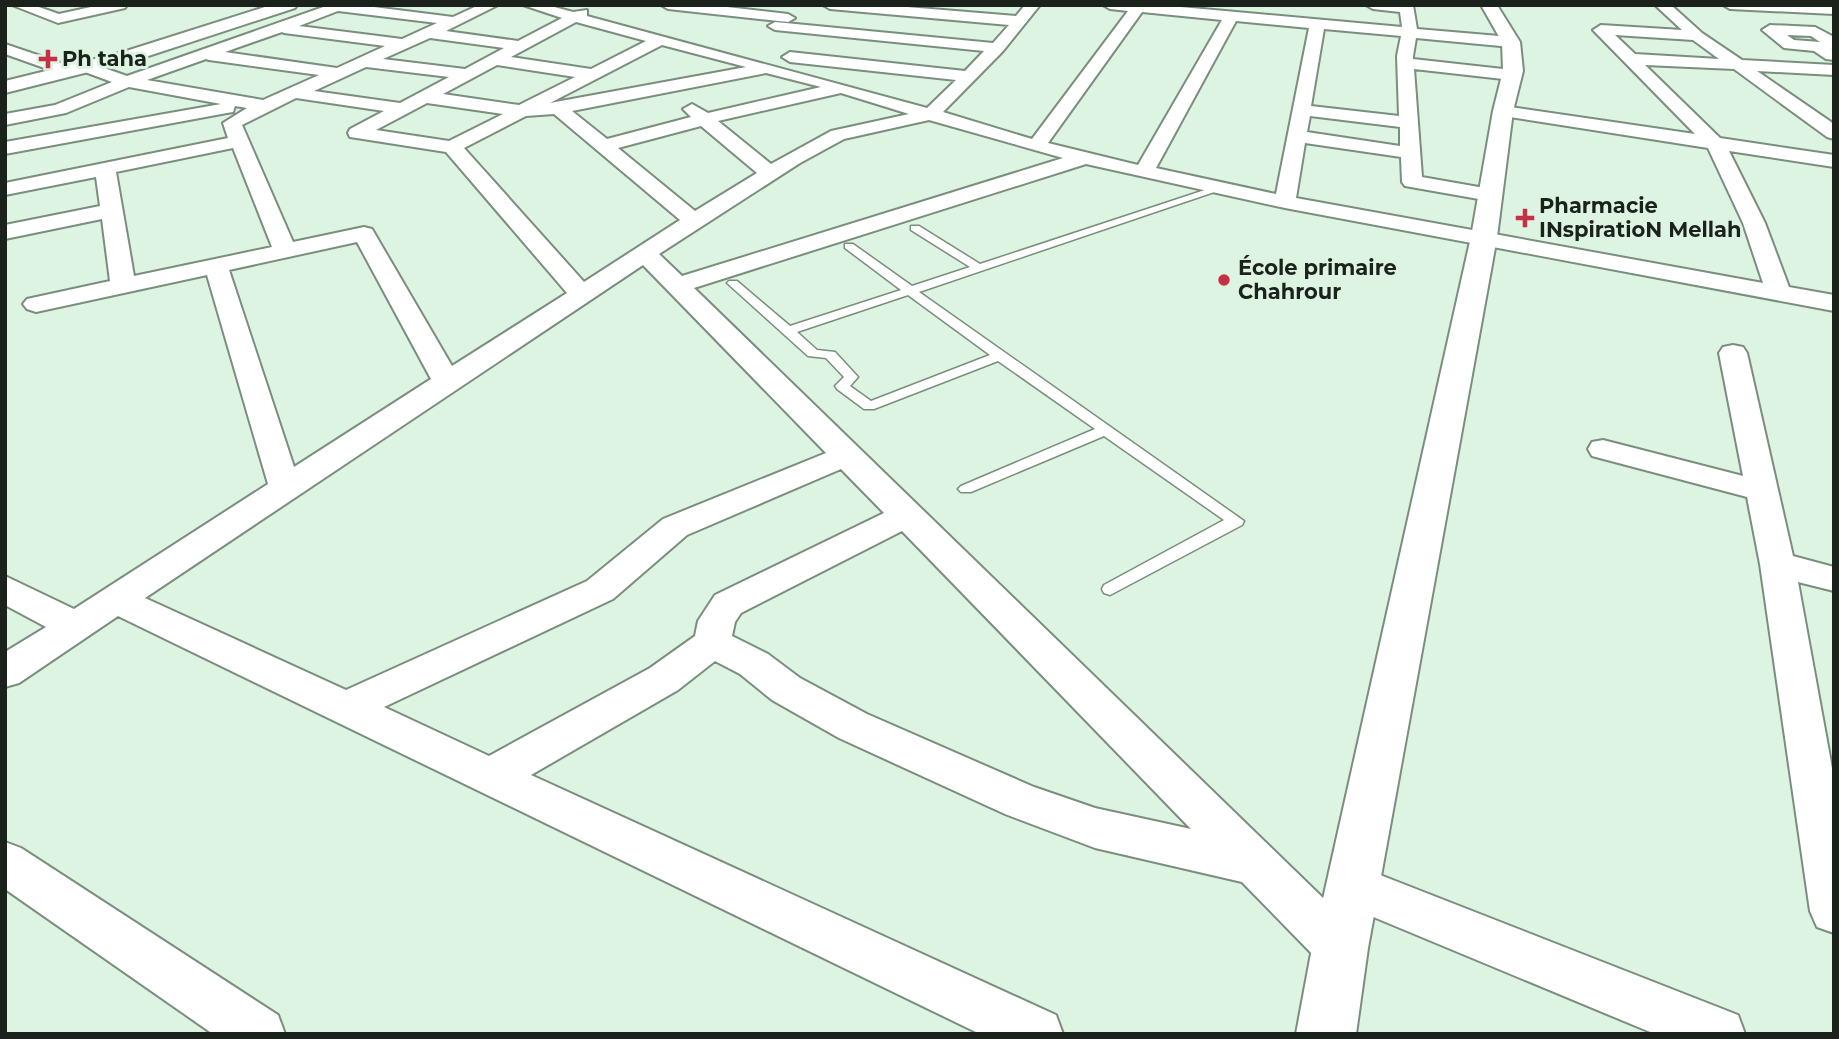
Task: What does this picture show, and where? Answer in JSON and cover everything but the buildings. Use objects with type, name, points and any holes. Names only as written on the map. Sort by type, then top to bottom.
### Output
[{"type":"street","points":[[5,9],[20,6],[79,14],[120,5]]},
{"type":"street","points":[[5,88],[266,5]]},
{"type":"street","points":[[5,80],[87,67],[289,5]]},
{"type":"street","points":[[5,148],[256,105],[295,93],[491,5]]},
{"type":"street","points":[[530,5],[572,18],[733,50],[968,76]]},
{"type":"street","points":[[598,5],[357,133],[452,147],[592,74],[696,7]]},
{"type":"street","points":[[668,5],[886,36],[997,48]]},
{"type":"street","points":[[830,5],[919,9],[1017,21]]},
{"type":"street","points":[[5,672],[694,221],[771,174],[838,135],[931,114],[997,48],[1017,21],[1034,5]]},
{"type":"street","points":[[1110,5],[1410,32],[1511,58]]},
{"type":"street","points":[[1373,5],[1406,7],[1410,32],[1406,63],[1412,182],[1490,195]]},
{"type":"street","points":[[1326,1034],[1352,886],[1484,237],[1511,58],[1489,5]]},
{"type":"street","points":[[1661,5],[1697,36],[1834,133]]},
{"type":"street","points":[[1730,5],[1834,10]]},
{"type":"street","points":[[5,120],[60,109],[127,82],[340,6],[454,21]]},
{"type":"street","points":[[1036,146],[1138,8]]},
{"type":"street","points":[[855,64],[919,9]]},
{"type":"street","points":[[1144,172],[1231,16]]},
{"type":"street","points":[[1285,202],[1317,24]]},
{"type":"street","points":[[279,27],[404,44]]},
{"type":"street","points":[[1697,36],[1601,30],[1716,145],[1754,223],[1779,293]]},
{"type":"street","points":[[1834,44],[1815,32],[1770,30],[1790,45],[1818,46],[1834,57]]},
{"type":"street","points":[[429,33],[522,46]]},
{"type":"street","points":[[5,49],[57,72]]},
{"type":"street","points":[[733,50],[768,68],[1036,146],[1144,172],[1285,202],[1834,303]]},
{"type":"street","points":[[204,55],[338,73]]},
{"type":"street","points":[[1406,63],[1511,58]]},
{"type":"street","points":[[495,60],[592,74]]},
{"type":"street","points":[[1630,60],[1834,70]]},
{"type":"street","points":[[364,62],[467,74]]},
{"type":"street","points":[[87,67],[127,82],[256,105]]},
{"type":"street","points":[[425,97],[522,111],[558,108],[768,68]]},
{"type":"street","points":[[662,88],[705,118],[771,174]]},
{"type":"street","points":[[604,146],[705,118],[843,88]]},
{"type":"street","points":[[295,93],[403,109]]},
{"type":"street","points":[[256,105],[232,123],[285,251]]},
{"type":"street","points":[[558,108],[694,221]]},
{"type":"street","points":[[60,109],[69,177]]},
{"type":"street","points":[[1302,110],[1409,123]]},
{"type":"street","points":[[1503,111],[1834,161]]},
{"type":"street","points":[[1295,136],[1410,153]]},
{"type":"street","points":[[5,189],[240,141]]},
{"type":"street","points":[[452,147],[582,295]]},
{"type":"street","points":[[677,285],[1087,157]]},
{"type":"street","points":[[105,169],[123,285]]},
{"type":"street","points":[[5,232],[111,210]]},
{"type":"street","points":[[36,303],[364,234],[448,384]]},
{"type":"street","points":[[645,253],[1340,948]]},
{"type":"street","points":[[216,265],[285,488]]},
{"type":"street","points":[[1733,353],[1777,564],[1834,911]]},
{"type":"street","points":[[1603,449],[1761,491]]},
{"type":"street","points":[[345,708],[600,590],[676,527],[847,455]]},
{"type":"street","points":[[491,776],[664,679],[712,643],[717,621],[728,604],[907,515]]},
{"type":"street","points":[[1777,564],[1834,579]]},
{"type":"street","points":[[5,589],[76,626]]},
{"type":"street","points":[[117,600],[1037,1034]]},
{"type":"street","points":[[712,643],[754,664],[786,689],[853,726],[1020,801],[1095,828],[1255,864]]},
{"type":"street","points":[[5,863],[259,1034]]},
{"type":"street","points":[[1352,886],[1719,1034]]},
{"type":"lane","points":[[788,331],[1221,188]]},
{"type":"lane","points":[[915,228],[980,269]]},
{"type":"lane","points":[[849,246],[999,356],[1236,521],[1110,589]]},
{"type":"lane","points":[[733,283],[813,353],[830,355],[851,377],[842,386],[869,406],[999,356]]},
{"type":"lane","points":[[967,489],[1106,430]]},
{"type":"place","name":"Ph taha","points":[[48,59]]},
{"type":"place","name":"Pharmacie INspiratioN Mellah","points":[[1525,218]]},
{"type":"place","name":"École primaire Chahrour","points":[[1224,280]]}]
